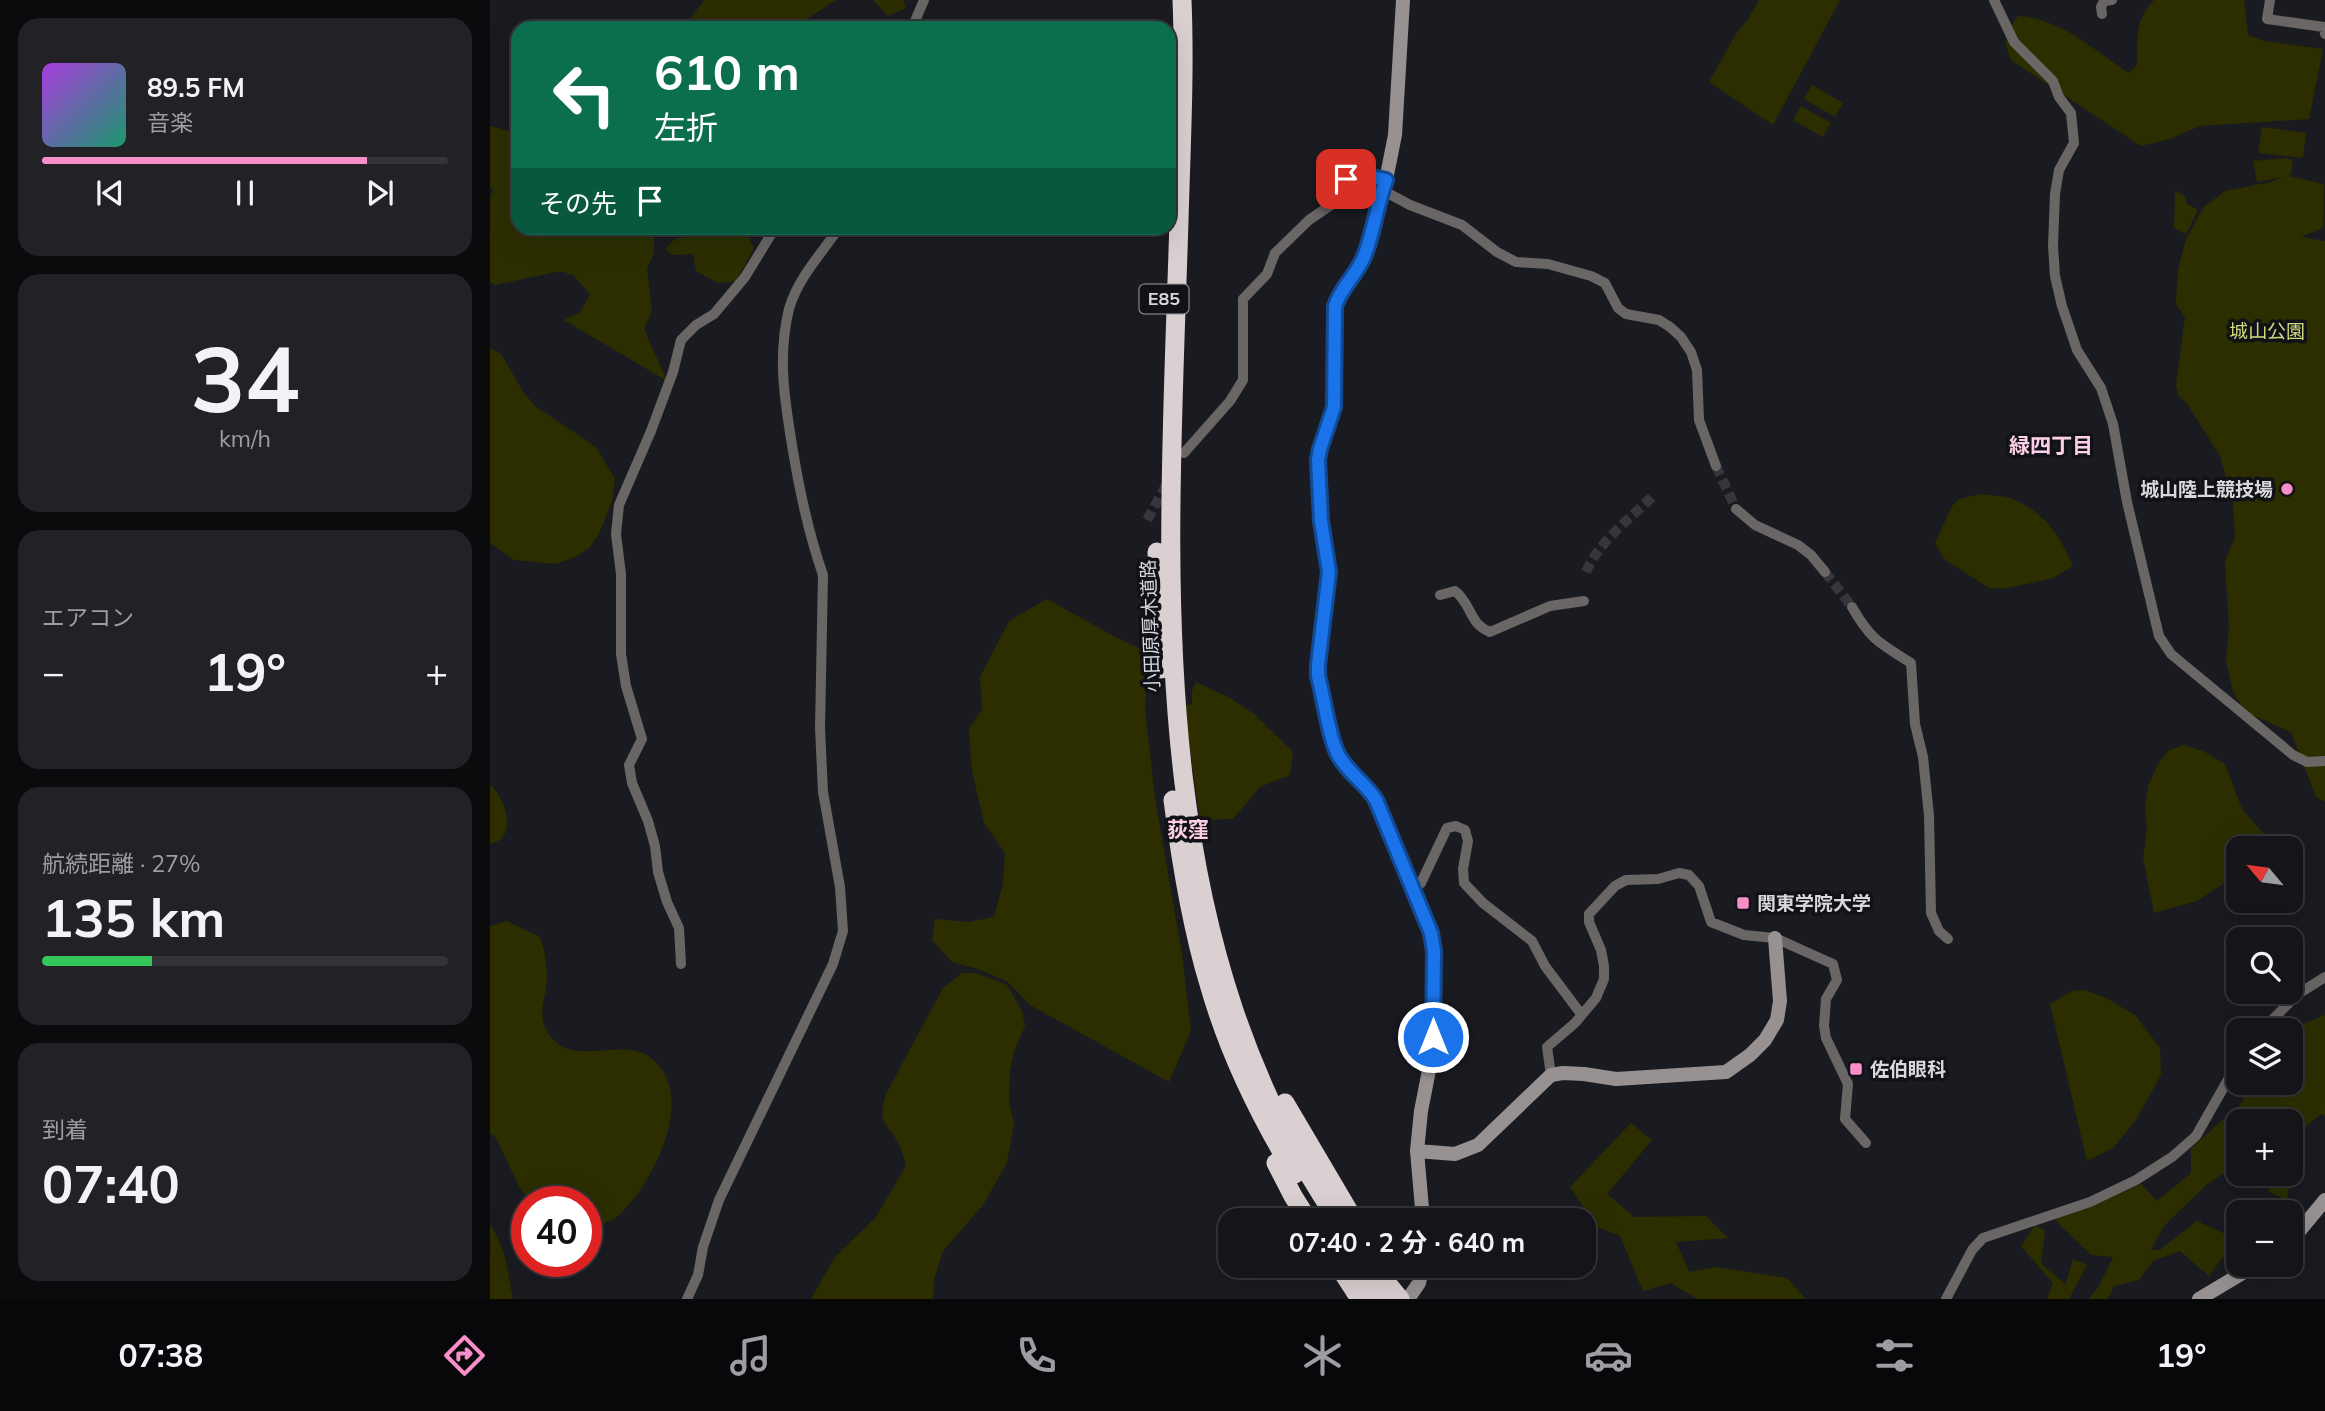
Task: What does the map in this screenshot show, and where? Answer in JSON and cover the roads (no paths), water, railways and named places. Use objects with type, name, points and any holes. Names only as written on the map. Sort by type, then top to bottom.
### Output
[{"type":"highway","name":"小田原厚木道路","points":[[1169,0],[1171,21]]},
{"type":"highway","name":"小田原厚木道路","points":[[1176,127],[1182,0]]},
{"type":"highway","name":"小田原厚木道路","points":[[1166,235],[1176,710],[1183,784],[1206,915],[1241,1032],[1263,1087],[1288,1136],[1316,1208]]},
{"type":"highway","name":"小田原厚木道路","points":[[1172,235],[1158,634],[1166,742],[1180,846],[1208,984],[1229,1044],[1277,1145],[1315,1208]]},
{"type":"highway","points":[[1206,915],[1277,1089],[1347,1208]]},
{"type":"highway","points":[[1346,1278],[1360,1299]]},
{"type":"highway","points":[[1364,1278],[1380,1299]]},
{"type":"highway","points":[[1388,1278],[1411,1297]]},
{"type":"highway","points":[[1397,1278],[1411,1297]]},
{"type":"street","points":[[915,21],[924,0]]},
{"type":"street","points":[[1403,0],[1395,135],[1384,185],[1376,207],[1372,235],[1362,262],[1338,296],[1335,306],[1334,407],[1318,460],[1321,521],[1329,572],[1318,676],[1336,752],[1376,800],[1431,933],[1434,951],[1432,1055],[1421,1111],[1417,1151],[1422,1208]]},
{"type":"street","points":[[1994,0],[2014,42],[2053,81],[2059,97],[2071,113],[2074,143],[2059,170],[2055,194],[2055,276],[2077,350],[2102,388],[2113,424],[2130,515],[2159,636],[2171,654],[2293,755],[2307,762],[2325,761]]},
{"type":"street","points":[[2102,14],[2104,1],[2122,0]]},
{"type":"street","points":[[2270,0],[2267,19],[2324,27],[2325,34]]},
{"type":"street","points":[[1184,453],[1230,401],[1243,380],[1243,299],[1267,274],[1275,253],[1309,220],[1337,201],[1346,179],[1354,173],[1384,185],[1410,205],[1462,225],[1497,252],[1516,262],[1568,268],[1591,276],[1605,283],[1618,308],[1626,314],[1660,320],[1670,327],[1686,345],[1697,370],[1699,420],[1716,466]]},
{"type":"street","points":[[681,964],[679,928],[658,872],[648,821],[632,783],[629,765],[642,739],[626,686],[621,654],[621,574],[616,534],[619,505],[651,431],[673,372],[681,340],[696,325],[714,314],[745,277],[771,235]]},
{"type":"street","points":[[687,1299],[698,1275],[703,1247],[719,1200],[833,964],[843,931],[840,887],[823,792],[820,728],[823,575],[799,486],[783,391],[782,352],[789,308],[806,271],[834,235]]},
{"type":"street","points":[[1736,509],[1755,525],[1798,545],[1811,555],[1825,572]]},
{"type":"street","points":[[1440,595],[1455,591],[1464,597],[1476,624],[1490,632],[1550,606],[1584,601]]},
{"type":"street","points":[[1852,607],[1876,641],[1911,663],[1915,724],[1923,757],[1929,816],[1931,913],[1939,931],[1948,939]]},
{"type":"street","points":[[1413,890],[1421,883],[1447,828],[1456,826],[1465,831],[1468,841],[1463,869],[1464,883],[1483,903],[1532,941],[1545,966],[1581,1014]]},
{"type":"street","points":[[1551,1076],[1547,1047],[1574,1023],[1596,998],[1604,979],[1601,950],[1589,922],[1589,914],[1602,898],[1626,880],[1658,879],[1679,873],[1689,875],[1699,886],[1711,922],[1744,935],[1774,938],[1833,964],[1836,980],[1826,999],[1826,1038],[1848,1084],[1845,1119],[1866,1143]]},
{"type":"street","points":[[1417,1151],[1455,1154],[1478,1145],[1551,1076],[1563,1073],[1616,1079],[1726,1072],[1765,1040],[1777,1020],[1780,1001],[1774,938]]},
{"type":"street","points":[[2274,1018],[2298,994],[2325,976]]},
{"type":"street","points":[[1945,1299],[1972,1250],[1983,1238],[2090,1202],[2136,1180],[2172,1157],[2196,1136],[2226,1083]]},
{"type":"street","points":[[2303,1227],[2325,1200]]},
{"type":"street","points":[[2199,1299],[2236,1277]]},
{"type":"street","points":[[1411,1297],[1420,1278]]},
{"type":"tunnel","points":[[1716,466],[1736,509]]},
{"type":"tunnel","points":[[1147,520],[1168,482]]},
{"type":"tunnel","points":[[1586,572],[1607,540],[1653,496]]},
{"type":"tunnel","points":[[1825,572],[1852,607]]},
{"type":"place","name":"城山陸上競技場","points":[[2287,489]]},
{"type":"place","name":"関東学院大学","points":[[1743,903]]},
{"type":"place","name":"佐伯眼科","points":[[1856,1069]]},
{"type":"district","name":"緑四丁目","points":[[2051,446]]},
{"type":"district","name":"荻窪","points":[[1188,830]]},
{"type":"park label","name":"城山公園","points":[[2267,331]]}]
